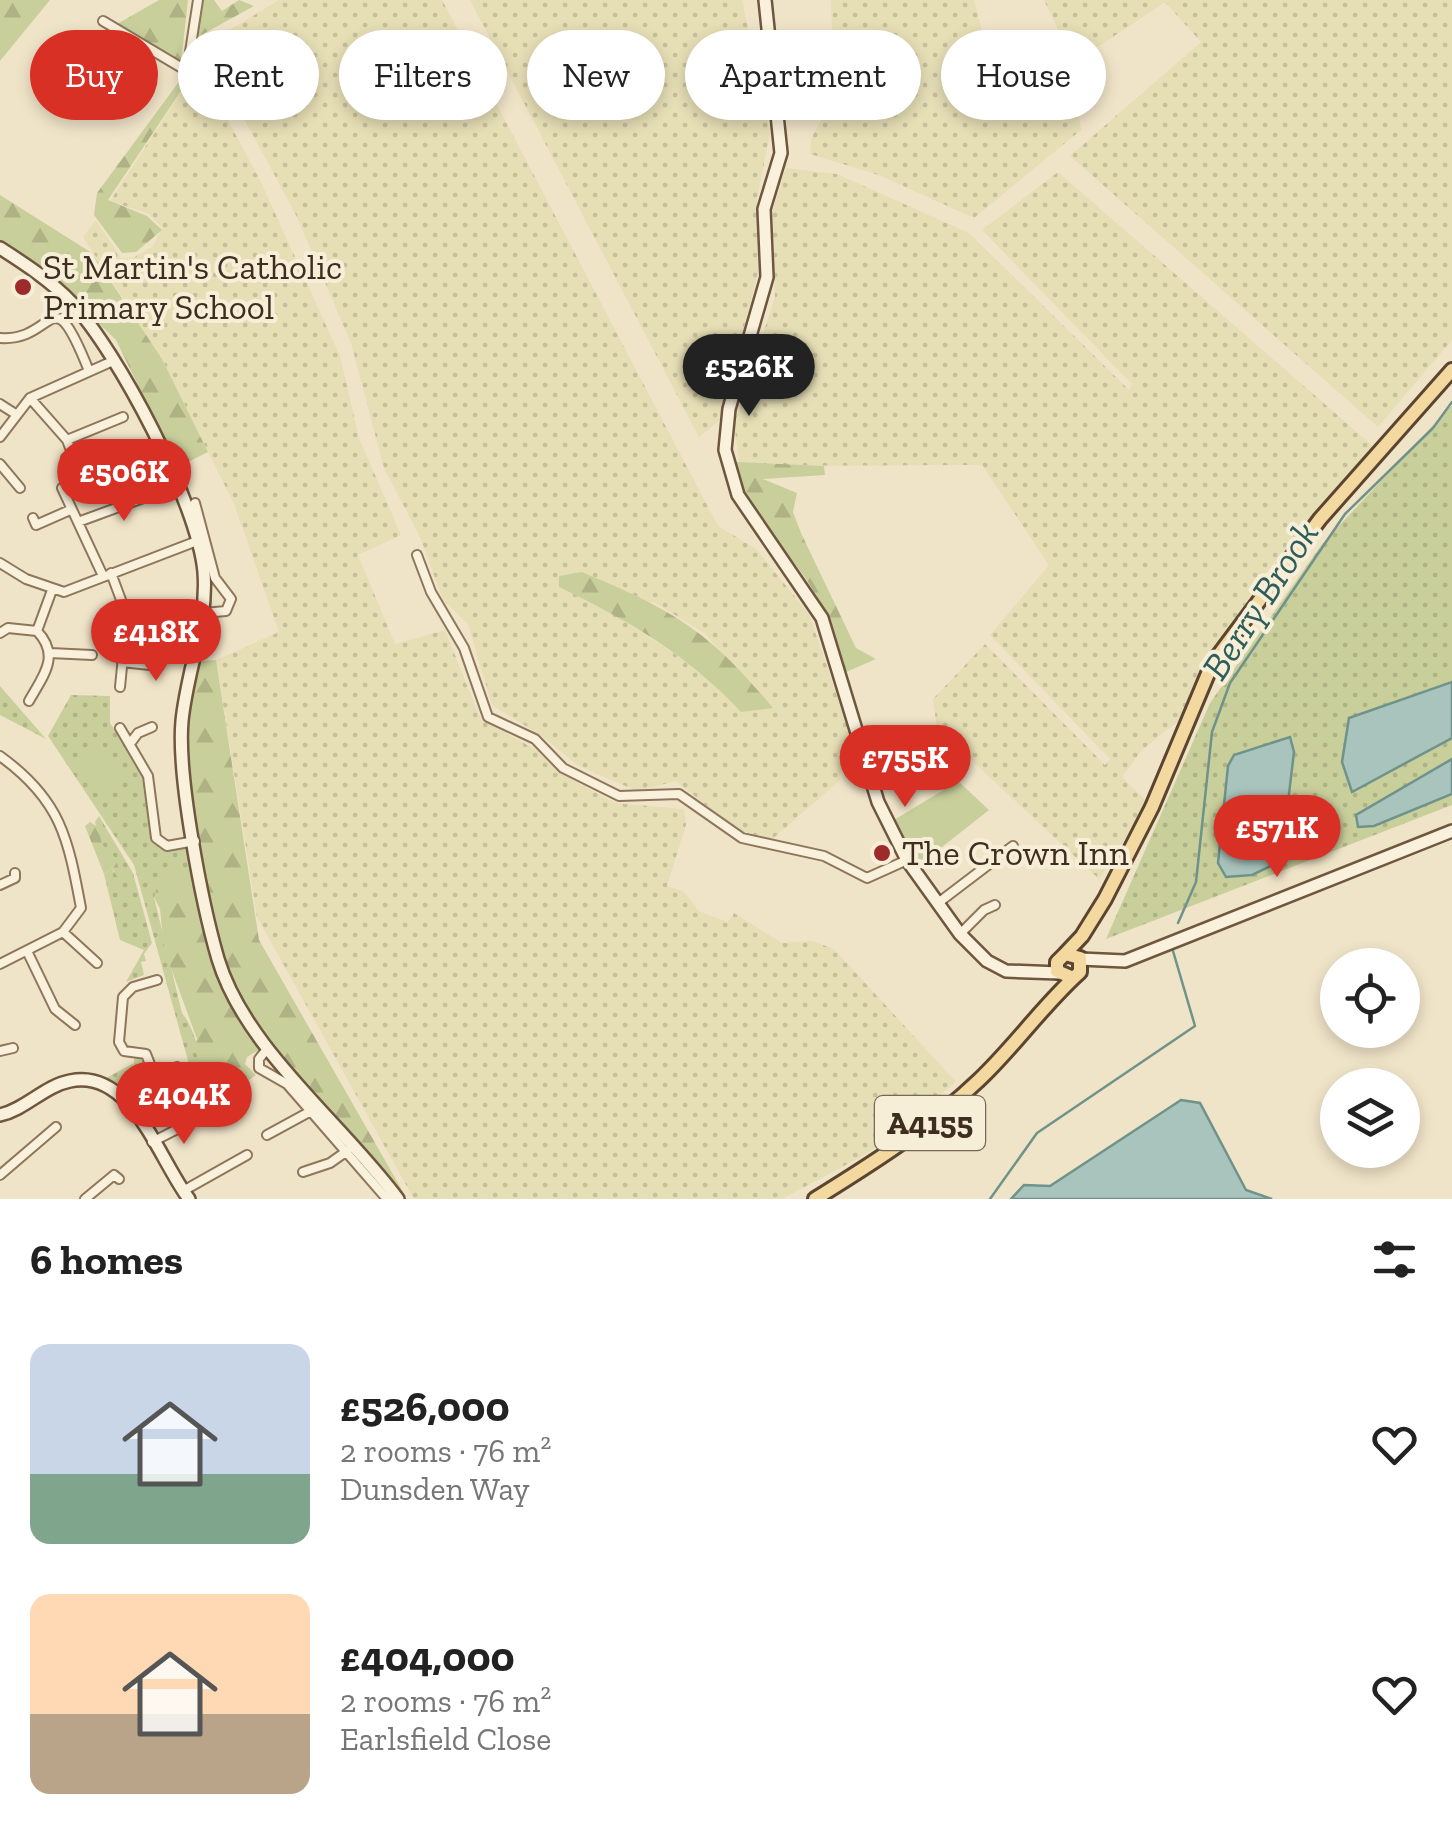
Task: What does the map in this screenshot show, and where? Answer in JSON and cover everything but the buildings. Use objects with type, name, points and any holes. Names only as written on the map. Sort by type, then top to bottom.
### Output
[{"type":"main road","name":"A4155","points":[[815,1199],[944,1112],[983,1076],[1054,993],[1152,808],[1212,664],[1320,519],[1452,370]]},
{"type":"street","points":[[103,21],[187,71],[198,0]]},
{"type":"street","points":[[766,0],[768,66],[781,153],[764,209],[767,277],[730,409],[725,450],[738,495],[822,618],[878,802],[907,860],[960,934],[995,966],[1012,972],[1138,956],[1452,831]]},
{"type":"street","points":[[0,248],[69,300],[115,360],[190,515],[198,541],[204,569],[204,613],[182,722],[195,841],[219,962],[240,1009],[267,1049],[351,1140],[398,1199]]},
{"type":"street","points":[[0,338],[62,318],[72,328],[88,371]]},
{"type":"street","points":[[0,437],[14,413],[30,398],[115,360]]},
{"type":"street","points":[[30,398],[67,440],[71,458]]},
{"type":"street","points":[[0,404],[14,413]]},
{"type":"street","points":[[67,440],[122,417]]},
{"type":"street","points":[[114,460],[127,504]]},
{"type":"street","points":[[0,464],[17,485]]},
{"type":"street","points":[[62,488],[128,616],[120,687]]},
{"type":"street","points":[[78,522],[156,493]]},
{"type":"street","points":[[198,506],[215,578],[232,599],[226,611],[204,613]]},
{"type":"street","points":[[34,523],[70,510]]},
{"type":"street","points":[[0,564],[64,592],[198,541]]},
{"type":"street","points":[[417,555],[431,592],[464,648],[488,717],[535,739],[563,768],[619,796],[679,794],[742,838],[824,856],[867,878],[907,860]]},
{"type":"street","points":[[37,631],[52,590]]},
{"type":"street","points":[[128,616],[181,608]]},
{"type":"street","points":[[0,633],[8,628],[37,631]]},
{"type":"street","points":[[32,698],[50,664],[50,653],[37,631]]},
{"type":"street","points":[[50,653],[86,657]]},
{"type":"street","points":[[122,662],[159,665]]},
{"type":"street","points":[[132,742],[138,733],[152,726]]},
{"type":"street","points":[[120,728],[132,742],[148,776],[156,838],[167,846],[195,841]]},
{"type":"street","points":[[0,756],[34,784],[62,821],[81,908],[63,932],[1,962]]},
{"type":"street","points":[[938,903],[1013,846]]},
{"type":"street","points":[[0,885],[15,875],[19,888]]},
{"type":"street","points":[[960,934],[994,905]]},
{"type":"street","points":[[63,932],[97,963]]},
{"type":"street","points":[[27,951],[55,1009],[74,1025]]},
{"type":"street","points":[[155,1077],[146,1054],[124,1051],[120,1042],[123,997],[133,987],[157,980]]},
{"type":"street","points":[[0,1053],[13,1048]]},
{"type":"street","points":[[267,1049],[257,1063],[259,1068],[287,1084],[386,1199]]},
{"type":"street","points":[[121,1094],[177,1067]]},
{"type":"street","points":[[0,1115],[66,1082],[98,1082],[121,1094],[186,1195],[247,1155]]},
{"type":"street","points":[[267,1135],[311,1111]]},
{"type":"street","points":[[152,1142],[198,1118]]},
{"type":"street","points":[[0,1175],[31,1153],[56,1126]]},
{"type":"street","points":[[303,1172],[330,1164],[347,1151]]},
{"type":"street","points":[[85,1199],[114,1175]]},
{"type":"shaded area","points":[[279,0],[442,0],[458,30],[339,30],[339,120],[505,120],[718,526],[756,549],[809,614],[849,731],[839,781],[769,842],[743,835],[676,781],[637,791],[577,765],[542,736],[492,705],[468,624],[443,600],[420,537],[384,468],[351,343],[296,215],[245,120],[319,120],[319,30],[230,30]],"holes":[[[654,602],[704,633],[772,707],[741,712],[704,673],[609,611]]]},
{"type":"shaded area","points":[[470,0],[742,0],[748,30],[685,30],[685,120],[767,120],[770,134],[757,198],[758,273],[720,420],[699,437],[533,120],[665,120],[665,30],[527,30],[527,109],[507,71],[507,30],[486,30]]},
{"type":"shaded area","points":[[831,0],[974,0],[982,30],[941,30],[941,120],[1079,120],[1081,130],[974,218],[879,175],[810,154],[811,139],[821,120],[921,120],[921,30],[832,30]]},
{"type":"shaded area","points":[[1044,0],[1452,0],[1452,340],[1378,427],[1070,156],[1201,42],[1165,2],[1106,42],[1106,30],[1058,30]]},
{"type":"shaded area","points":[[178,97],[178,120],[228,120],[259,178],[340,356],[359,438],[401,535],[358,555],[395,644],[445,630],[481,720],[535,749],[561,774],[615,803],[684,809],[686,825],[667,886],[683,891],[700,912],[728,922],[734,913],[782,943],[812,941],[834,949],[956,1082],[870,1152],[782,1199],[414,1199],[257,917],[216,660],[279,632],[234,504],[162,359],[83,237],[96,220],[121,258],[133,258],[153,246],[162,228],[149,214],[110,201]]},
{"type":"shaded area","points":[[786,168],[837,174],[969,233],[1129,390],[1132,384],[982,230],[1058,172],[1373,446],[1260,580],[1198,680],[1182,718],[1143,749],[1122,777],[1148,803],[1099,879],[937,728],[933,699],[985,644],[1105,765],[1110,759],[990,635],[1049,565],[982,465],[740,466],[734,424],[775,297],[772,212]]},
{"type":"green space","points":[[0,0],[50,0],[0,61]]},
{"type":"green space","points":[[159,0],[188,0],[185,30],[178,30],[178,61],[158,49],[158,30],[127,30],[117,24]]},
{"type":"green space","points":[[199,0],[214,0],[222,11],[239,0],[254,6],[210,30],[195,30]]},
{"type":"green space","points":[[178,83],[178,95],[108,200],[147,216],[162,230],[136,252],[122,253],[94,215],[97,193],[151,120],[158,120],[158,110]]},
{"type":"green space","points":[[0,195],[92,253],[162,359],[208,452],[178,467],[116,340],[69,295],[0,243]]},
{"type":"green space","points":[[1452,405],[1452,805],[1106,939],[1210,703],[1322,544]]},
{"type":"green space","points":[[736,462],[824,466],[825,475],[763,479],[797,493],[793,512],[801,533],[856,648],[876,659],[846,672],[813,590],[752,511],[738,480]]},
{"type":"green space","points":[[582,572],[688,625],[729,659],[773,708],[741,712],[700,673],[656,640],[559,587],[559,576]]},
{"type":"green space","points":[[216,660],[259,940],[406,1197],[274,1051],[228,975],[202,874],[187,744],[190,702],[199,661]]},
{"type":"green space","points":[[0,686],[46,739],[0,715]]},
{"type":"green space","points":[[71,695],[110,696],[110,723],[144,770],[153,839],[166,848],[190,847],[197,877],[154,897],[182,1013],[194,1036],[209,1084],[224,1104],[244,1101],[246,1105],[223,1114],[190,1068],[134,865],[48,736]]},
{"type":"green space","points":[[93,743],[121,775],[100,792],[73,760]]},
{"type":"green space","points":[[958,781],[989,810],[918,866],[894,820]]},
{"type":"green space","points":[[99,816],[133,873],[152,943],[144,954],[146,961],[141,962],[144,975],[126,982],[144,950],[120,940],[104,874],[112,868],[114,873],[115,858],[101,844],[95,822]]},
{"type":"green space","points":[[90,822],[98,827],[102,844],[115,858],[121,874],[117,876],[112,868],[104,874],[85,826]]},
{"type":"green space","points":[[174,870],[197,877],[217,968],[234,1008],[261,1049],[247,1057],[245,1064],[256,1075],[239,1087],[244,1101],[224,1104],[206,1078],[194,1048],[197,1039],[164,949],[160,909],[154,897],[161,874]]},
{"type":"green space","points":[[134,1054],[142,1055],[151,1079],[121,1095],[103,1084],[134,1063]]},
{"type":"water","points":[[1452,682],[1452,738],[1352,792],[1342,762],[1349,718]]},
{"type":"water","points":[[1290,737],[1294,752],[1281,861],[1252,875],[1226,877],[1218,863],[1228,766],[1234,755]]},
{"type":"water","points":[[1452,759],[1452,794],[1374,826],[1358,827],[1356,815]]},
{"type":"water","points":[[1181,1100],[1200,1103],[1246,1190],[1272,1199],[1011,1199],[1024,1185],[1050,1186]]},
{"type":"waterway","name":"Berry Brook","points":[[1178,923],[1196,882],[1212,732],[1230,683],[1345,514],[1433,428],[1452,402]]},
{"type":"waterway","name":"Berry Brook","points":[[990,1199],[1037,1133],[1195,1026],[1173,951]]},
{"type":"place","name":"St Martin's Catholic Primary School","points":[[23,287]]},
{"type":"place","name":"The Crown Inn","points":[[882,853]]}]
